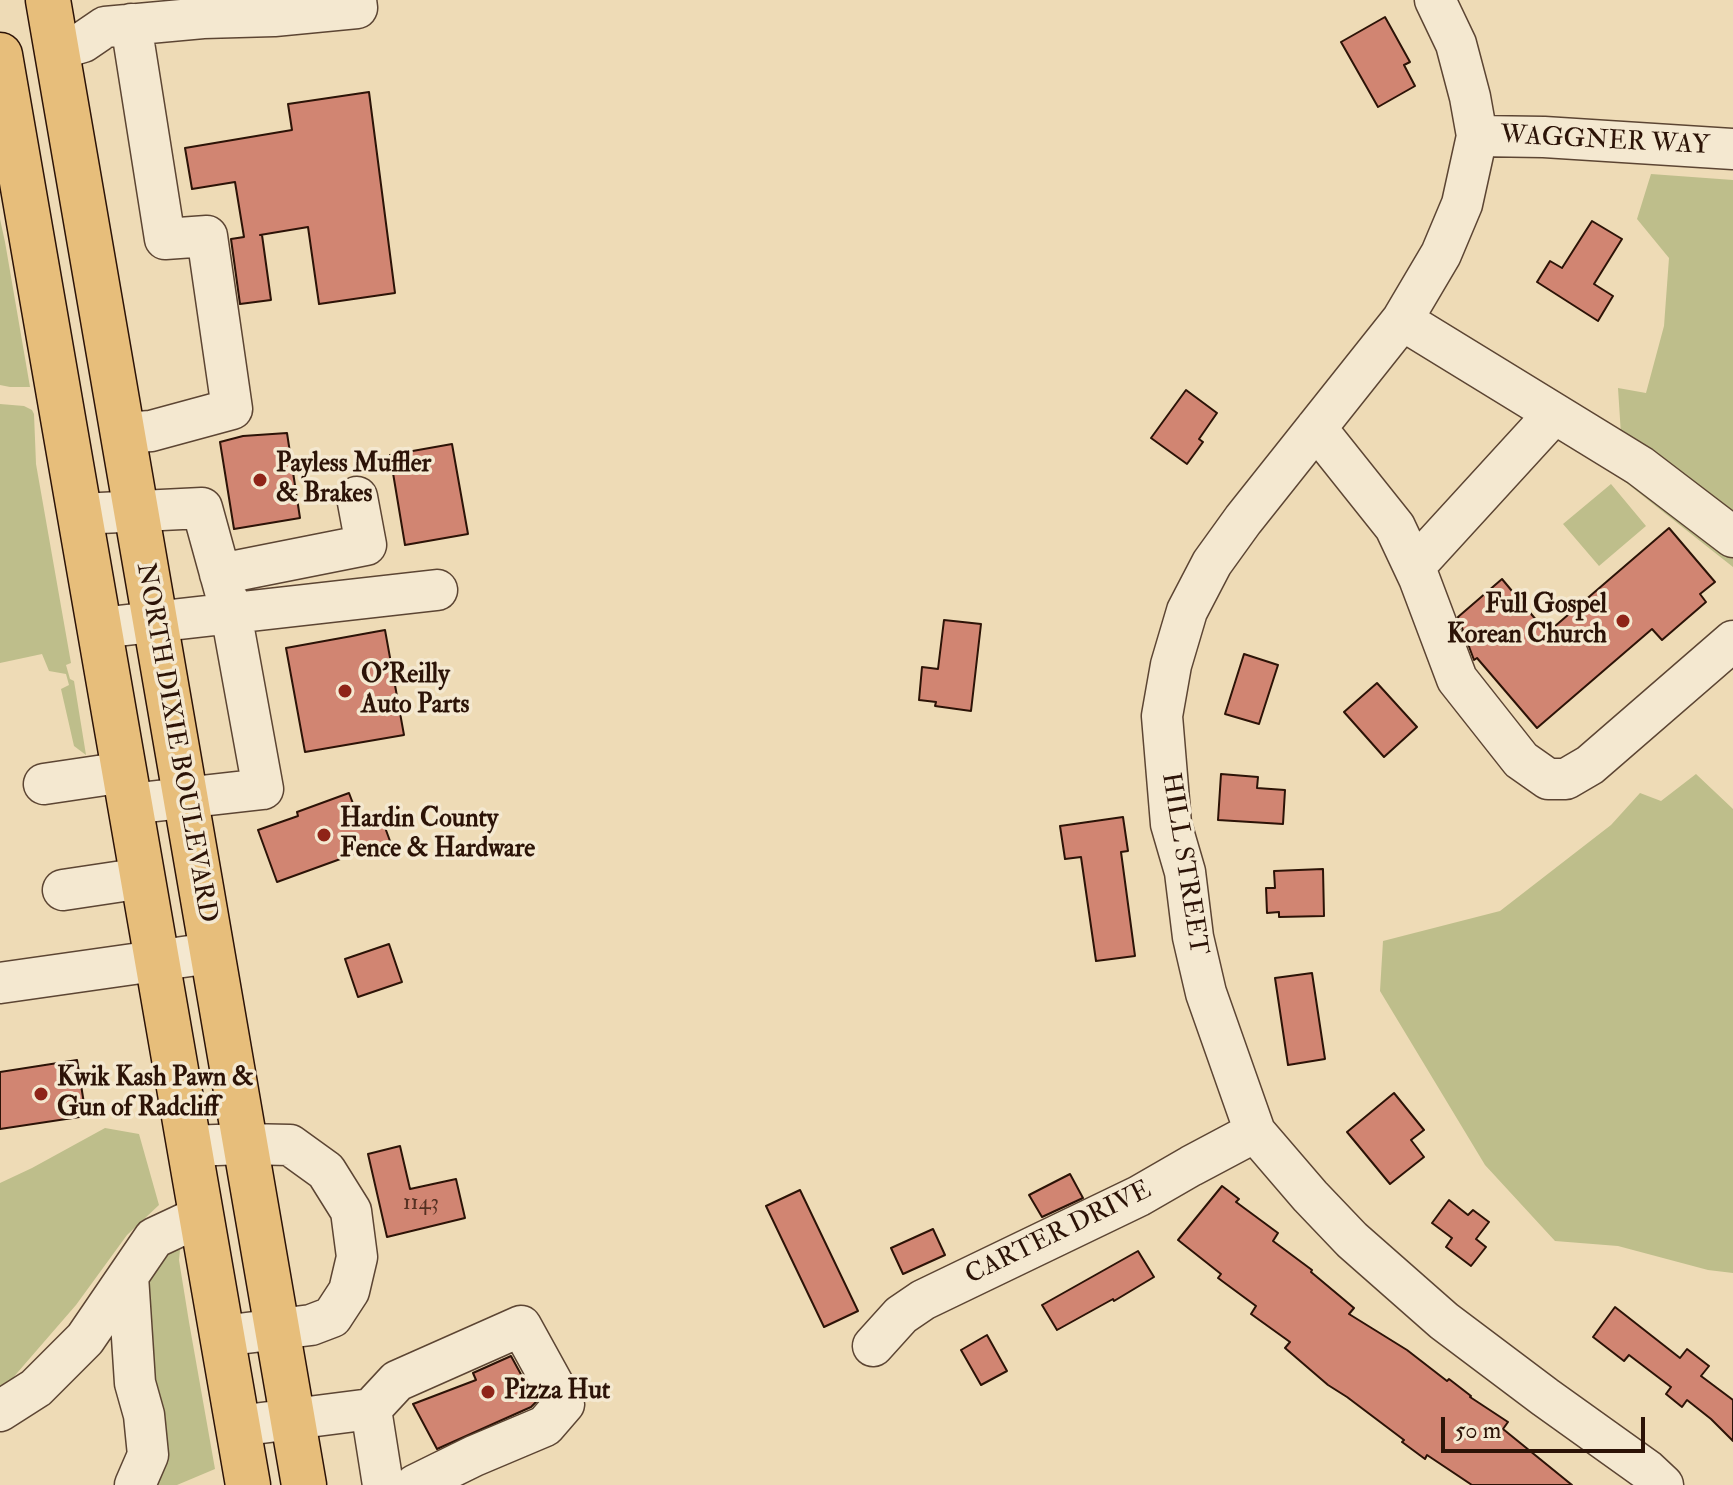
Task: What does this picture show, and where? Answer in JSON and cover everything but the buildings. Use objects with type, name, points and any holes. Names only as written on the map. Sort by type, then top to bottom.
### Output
[{"type":"highway","name":"NORTH DIXIE BOULEVARD","points":[[48,0],[304,1485]]},
{"type":"highway","name":"NORTH DIXIE BOULEVARD","points":[[0,55],[248,1485]]},
{"type":"street","points":[[56,50],[83,42],[112,17],[274,16],[357,8],[356,0]]},
{"type":"street","name":"HILL STREET","points":[[1435,0],[1456,44],[1477,136],[1462,204],[1441,254],[1402,320],[1243,520],[1212,563],[1187,611],[1171,665],[1162,716],[1171,824],[1185,872],[1193,937],[1206,993],[1255,1132],[1352,1240],[1444,1321],[1647,1470],[1663,1485]]},
{"type":"street","points":[[112,17],[165,239],[207,236],[232,409],[151,431],[123,433]]},
{"type":"street","name":"WAGGNER WAY","points":[[1477,136],[1733,149]]},
{"type":"street","points":[[1402,320],[1640,466],[1733,537]]},
{"type":"street","points":[[1414,567],[1554,414]]},
{"type":"street","points":[[1316,428],[1395,527],[1414,567],[1457,679],[1521,760],[1548,779],[1566,779],[1590,765],[1733,641]]},
{"type":"street","points":[[220,574],[366,545],[357,497]]},
{"type":"street","points":[[44,784],[127,788],[184,797],[263,789],[231,613],[202,508],[80,514]]},
{"type":"street","points":[[100,628],[437,590]]},
{"type":"street","points":[[63,890],[143,878]]},
{"type":"street","points":[[0,983],[211,953]]},
{"type":"street","name":"CARTER DRIVE","points":[[873,1346],[901,1315],[923,1300],[1139,1196],[1255,1132]]},
{"type":"street","points":[[189,1146],[290,1145],[326,1171],[351,1211],[357,1257],[349,1291],[332,1317],[311,1325],[222,1336]]},
{"type":"street","points":[[0,1411],[36,1388],[85,1339],[154,1238],[201,1216]]},
{"type":"street","points":[[128,1276],[135,1383],[144,1415],[148,1455],[135,1485]]},
{"type":"street","points":[[238,1426],[371,1409],[397,1381],[521,1326],[564,1404],[545,1426],[415,1485]]},
{"type":"street","points":[[371,1409],[383,1485]]},
{"type":"green space","points":[[1651,174],[1733,180],[1733,567],[1624,481],[1618,388],[1646,393],[1664,326],[1669,258],[1637,219]]},
{"type":"green space","points":[[0,219],[5,242],[30,387],[0,385]]},
{"type":"green space","points":[[0,404],[24,406],[34,414],[36,464],[71,663],[66,665],[70,679],[74,681],[86,755],[74,746],[61,689],[69,685],[66,674],[49,671],[42,654],[0,663]]},
{"type":"green space","points":[[1611,484],[1646,526],[1599,566],[1563,524]]},
{"type":"green space","points":[[1696,774],[1733,809],[1733,1273],[1708,1270],[1618,1246],[1555,1241],[1485,1165],[1380,991],[1383,941],[1500,911],[1611,825],[1640,793],[1661,801]]},
{"type":"green space","points":[[105,1128],[139,1134],[159,1205],[127,1235],[76,1305],[0,1389],[0,1183]]},
{"type":"green space","points":[[162,1247],[180,1250],[179,1260],[215,1469],[177,1485],[148,1485],[145,1278]]},
{"type":"place","name":"Payless Muffler & Brakes","points":[[260,480]]},
{"type":"place","name":"Full Gospel Korean Church","points":[[1623,621]]},
{"type":"place","name":"O'Reilly Auto Parts","points":[[345,691]]},
{"type":"place","name":"Hardin County Fence & Hardware","points":[[324,835]]},
{"type":"place","name":"Kwik Kash Pawn & Gun of Radcliff","points":[[41,1094]]},
{"type":"place","name":"Pizza Hut","points":[[488,1392]]}]
